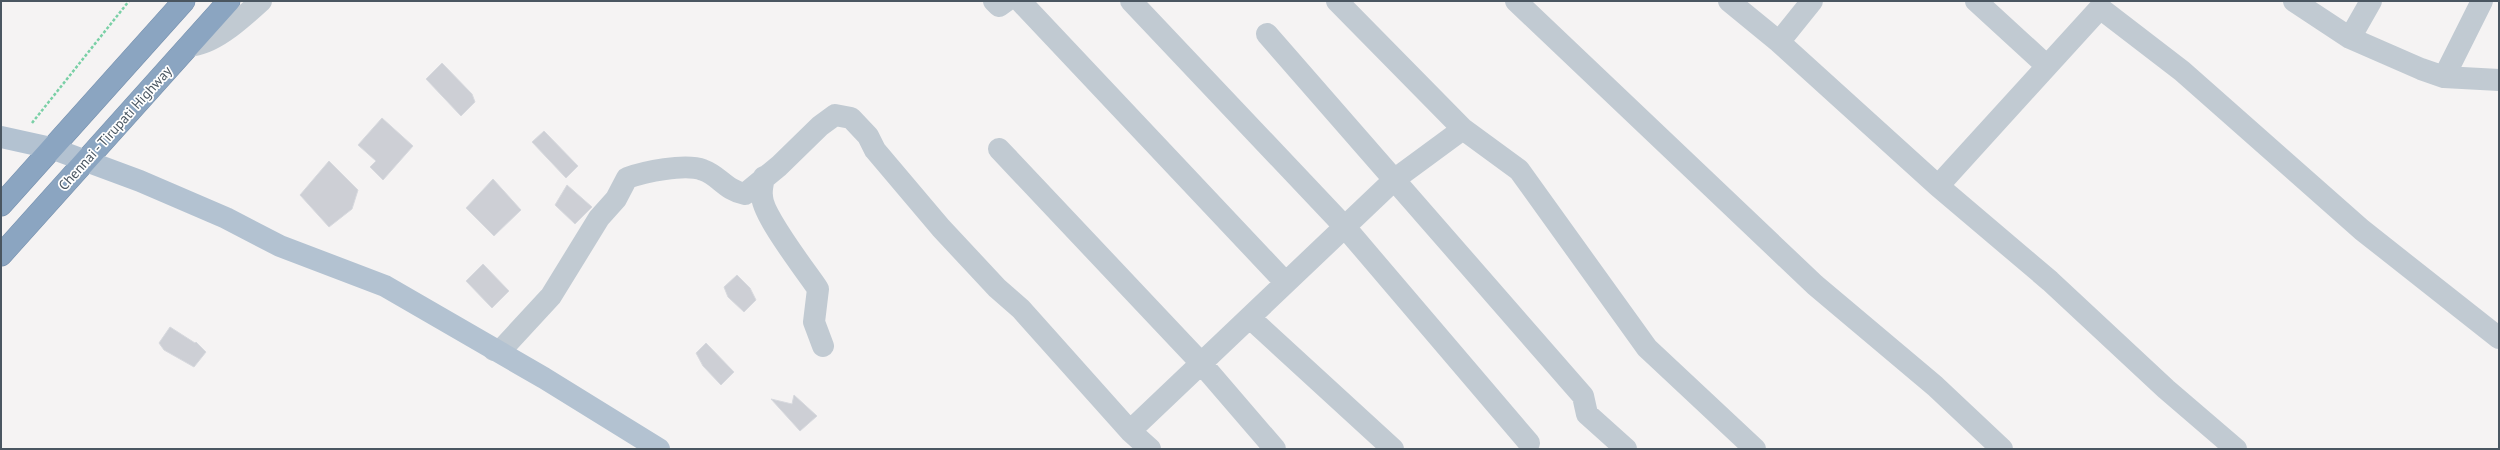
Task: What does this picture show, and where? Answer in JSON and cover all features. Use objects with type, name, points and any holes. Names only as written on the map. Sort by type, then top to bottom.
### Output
[{"type":"highway","points":[[1,205],[184,1]]},
{"type":"highway","name":"Chennai - Tirupati Highway","points":[[1,255],[229,1]]},
{"type":"main road","points":[[10,139],[52,148],[140,181],[226,218],[280,246],[384,286],[544,378],[659,449]]},
{"type":"street","points":[[189,46],[200,45],[222,32],[261,1]]},
{"type":"street","points":[[994,1],[999,6],[1006,1]]},
{"type":"street","points":[[1020,1],[1285,282]]},
{"type":"street","points":[[1131,1],[1344,226],[1529,443]]},
{"type":"street","points":[[1337,1],[1463,129],[1519,170],[1647,348],[1755,449]]},
{"type":"street","points":[[1516,1],[1815,285],[1935,386],[2002,449]]},
{"type":"street","points":[[1729,1],[1779,42],[1938,186],[2050,281],[2166,388],[2236,449]]},
{"type":"street","points":[[1779,42],[1812,1]]},
{"type":"street","points":[[1976,1],[2047,66]]},
{"type":"street","points":[[2294,1],[2350,38],[2444,77],[2498,77]]},
{"type":"street","points":[[2350,38],[2371,1]]},
{"type":"street","points":[[2444,77],[2482,1]]},
{"type":"street","points":[[1938,186],[2103,4],[2182,71],[2362,230],[2499,338]]},
{"type":"street","points":[[1267,34],[1583,396],[1587,414],[1626,449]]},
{"type":"street","points":[[494,350],[503,348],[551,296],[599,218],[616,199],[627,178],[641,173],[688,168],[702,170],[724,186],[745,194],[820,126],[835,115],[851,118],[868,136],[875,150],[941,228],[961,247],[997,288],[1021,309],[1130,431],[1150,449]]},
{"type":"street","points":[[1130,431],[1395,179],[1463,129]]},
{"type":"street","points":[[1000,149],[1201,363],[1274,449]]},
{"type":"street","points":[[764,177],[761,197],[782,236],[818,289],[814,322],[823,346]]},
{"type":"street","points":[[1250,318],[1393,449]]},
{"type":"path","points":[[10,139],[129,1]]},
{"type":"building","points":[[442,63],[472,94],[475,102],[461,116],[426,79]]},
{"type":"building","points":[[382,118],[413,146],[383,180],[370,167],[376,161],[358,145]]},
{"type":"building","points":[[544,131],[578,166],[566,178],[532,142]]},
{"type":"building","points":[[329,161],[358,190],[352,209],[329,227],[300,195]]},
{"type":"building","points":[[493,179],[521,210],[494,236],[466,208]]},
{"type":"building","points":[[567,185],[592,207],[575,224],[555,205]]},
{"type":"building","points":[[483,264],[509,291],[492,308],[466,281]]},
{"type":"building","points":[[737,275],[750,288],[756,300],[744,312],[728,297],[724,287]]},
{"type":"building","points":[[170,327],[195,343],[196,342],[206,352],[194,367],[164,350],[159,343]]},
{"type":"building","points":[[706,343],[734,372],[721,385],[703,366],[696,353]]},
{"type":"building","points":[[794,395],[817,416],[800,431],[771,399],[792,404]]}]
